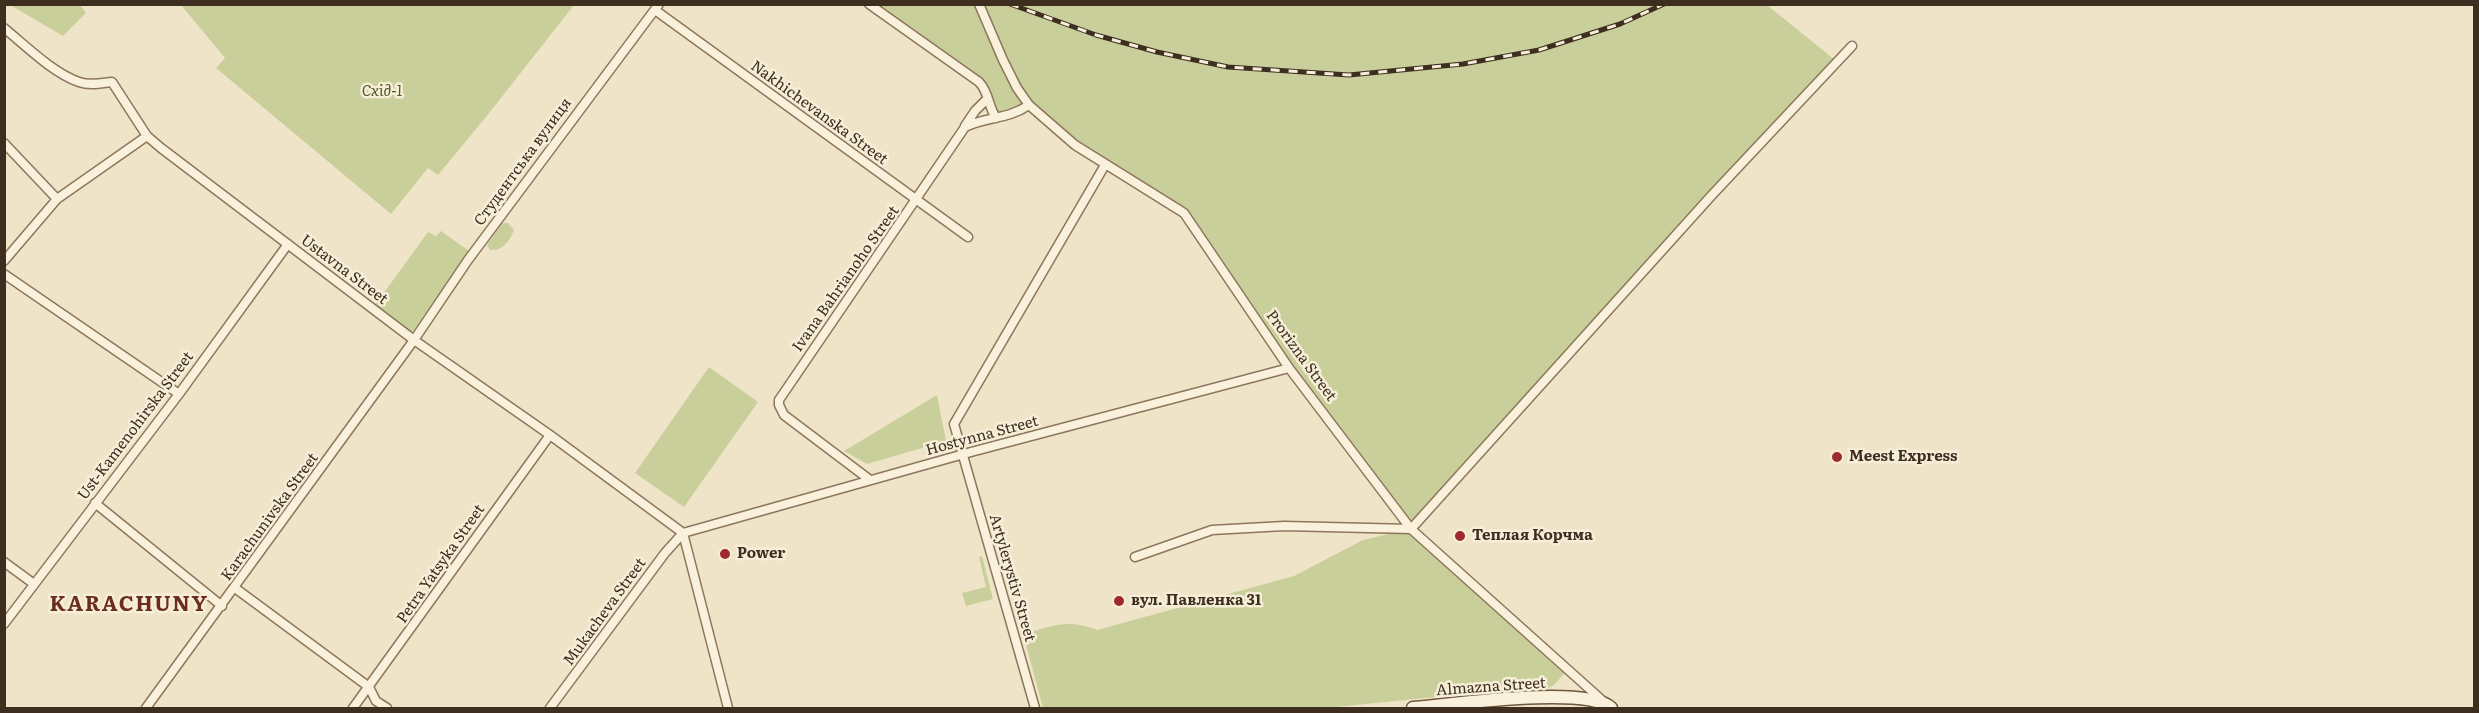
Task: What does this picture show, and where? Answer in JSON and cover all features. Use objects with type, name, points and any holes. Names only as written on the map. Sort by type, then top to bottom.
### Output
[{"type":"street","points":[[869,4],[979,82],[985,89],[990,109],[996,118]]},
{"type":"street","name":"Prorizna Street","points":[[979,4],[1012,79],[1029,105],[1052,127],[1105,165],[1184,213],[1289,368],[1411,529],[1609,706]]},
{"type":"street","name":"Nakhichevanska Street","points":[[657,7],[916,201],[968,237]]},
{"type":"street","name":"Студентська вулиця","points":[[414,339],[468,260],[657,7]]},
{"type":"street","name":"Ustavna Street","points":[[4,28],[47,63],[79,82],[97,84],[112,82],[147,136],[414,339],[550,435],[682,533]]},
{"type":"street","points":[[1135,556],[1212,530],[1284,526],[1411,529],[1712,195],[1852,46]]},
{"type":"street","name":"Ivana Bahrianoho Street","points":[[870,480],[784,415],[778,405],[779,400],[975,111],[987,99]]},
{"type":"street","points":[[965,127],[975,122],[1008,117],[1029,105]]},
{"type":"street","points":[[4,261],[57,199],[147,136]]},
{"type":"street","points":[[4,143],[57,199]]},
{"type":"street","name":"Artylerystiv Street","points":[[1035,708],[954,424],[1105,165]]},
{"type":"street","name":"Ust-Kamenohirska Street","points":[[4,624],[179,394],[288,244]]},
{"type":"street","points":[[4,274],[179,394]]},
{"type":"street","name":"Karachunivska Street","points":[[146,708],[414,339]]},
{"type":"street","name":"Hostynna Street","points":[[682,533],[870,480],[1289,368]]},
{"type":"street","name":"Petra Yatsyka Street","points":[[352,708],[550,435]]},
{"type":"street","points":[[95,503],[222,606]]},
{"type":"street","points":[[682,533],[728,708]]},
{"type":"street","name":"Mukacheva Street","points":[[550,708],[682,533]]},
{"type":"street","points":[[4,562],[34,584]]},
{"type":"street","points":[[235,588],[369,687],[376,701],[387,708]]},
{"type":"street","name":"Almazna Street","points":[[1413,708],[1541,697],[1609,706]]},
{"type":"green space","points":[[10,5],[80,5],[86,13],[63,36]]},
{"type":"green space","name":"Схід-1","points":[[181,5],[574,5],[438,175],[428,168],[391,214],[216,68],[225,58]]},
{"type":"green space","points":[[869,5],[1767,5],[1840,64],[1712,195],[1411,529],[1568,669],[1555,684],[1543,692],[1506,690],[1326,708],[1043,708],[1023,634],[1060,624],[1077,624],[1097,630],[1294,576],[1363,540],[1410,529],[1289,368],[1184,213],[1105,165],[1029,105],[996,118],[985,89]]},
{"type":"green space","points":[[502,223],[508,223],[514,230],[502,247],[490,250],[487,245]]},
{"type":"green space","points":[[441,231],[469,251],[413,331],[409,331],[375,305],[428,232],[436,236]]},
{"type":"green space","points":[[709,367],[758,402],[684,507],[635,473]]},
{"type":"green space","points":[[937,395],[946,441],[867,464],[844,451]]},
{"type":"green space","points":[[982,556],[993,599],[966,606],[962,593],[986,587],[979,557]]},
{"type":"railway","points":[[1010,4],[1096,35],[1157,52],[1228,67],[1349,75],[1463,64],[1539,50],[1620,24],[1664,4]]},
{"type":"place","name":"Meest Express","points":[[1837,457]]},
{"type":"place","name":"Теплая Корчма","points":[[1460,536]]},
{"type":"place","name":"Power","points":[[725,554]]},
{"type":"place","name":"вул. Павленка 31","points":[[1119,601]]},
{"type":"district","name":"KARACHUNY","points":[[129,605]]}]
